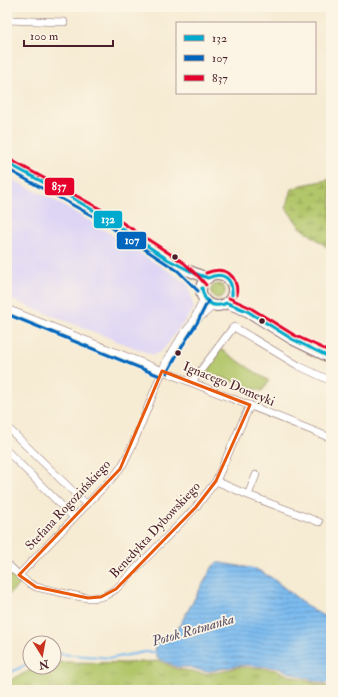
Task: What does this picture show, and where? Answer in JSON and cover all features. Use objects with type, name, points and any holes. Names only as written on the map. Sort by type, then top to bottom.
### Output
[{"type":"main road","points":[[7,163],[103,216],[181,267],[208,278]]},
{"type":"main road","points":[[181,267],[202,288]]},
{"type":"main road","points":[[216,275],[228,278],[233,286],[230,299],[218,306],[213,306],[206,302],[202,296],[202,288],[203,284],[208,278],[216,275]]},
{"type":"main road","points":[[230,299],[292,339],[331,358]]},
{"type":"street","points":[[7,20],[64,22]]},
{"type":"street","name":"Stefana Rogozińskiego","points":[[19,575],[87,505],[124,464],[172,350],[190,326],[204,299]]},
{"type":"street","name":"Stefana Rogozińskiego","points":[[190,326],[213,306]]},
{"type":"street","name":"Ignacego Domeyki","points":[[7,310],[331,438]]},
{"type":"street","points":[[192,382],[234,327],[299,366],[331,381]]},
{"type":"street","name":"Benedykta Dybowskiego","points":[[19,575],[36,587],[88,598],[96,598],[106,595],[116,589],[196,507],[216,481],[250,405]]},
{"type":"street","points":[[7,427],[87,505]]},
{"type":"street","points":[[7,451],[74,518]]},
{"type":"street","points":[[248,495],[256,475]]},
{"type":"street","name":"Benedykta Dybowskiego","points":[[216,481],[319,522]]},
{"type":"street","points":[[7,564],[19,575]]},
{"type":"highlighted area","points":[[162,371],[250,405],[216,481],[196,507],[116,589],[101,597],[88,598],[36,587],[19,575],[120,469]]},
{"type":"shaded area","points":[[7,177],[50,198],[100,227],[188,284],[194,309],[162,351],[153,355],[7,298]]},
{"type":"green space","points":[[331,180],[331,250],[300,227],[286,208],[292,189],[302,185]]},
{"type":"green space","points":[[215,284],[221,284],[225,288],[225,294],[221,298],[215,298],[211,294],[211,288]]},
{"type":"green space","points":[[220,349],[269,381],[262,391],[211,374],[205,370]]},
{"type":"green space","points":[[7,569],[21,583],[7,596]]},
{"type":"green space","points":[[160,661],[177,669],[204,674],[220,672],[238,667],[261,668],[275,670],[325,686],[331,686],[331,690],[7,690],[7,685],[12,679],[22,674],[62,675],[62,662],[126,663]]},
{"type":"water","points":[[217,563],[256,569],[272,578],[311,609],[331,620],[331,683],[323,683],[305,678],[278,668],[246,665],[203,671],[189,667],[177,667],[157,658],[155,645],[174,635],[213,566]]},
{"type":"waterway","name":"Potok Rotmanka","points":[[62,654],[112,658],[145,652],[158,652]]},
{"type":"waterway","name":"Potok Rotmanka","points":[[7,674],[22,667]]},
{"type":"transit line","name":"837","points":[[9,159],[106,212],[184,263],[206,285]]},
{"type":"transit line","name":"132","points":[[7,163],[103,216],[167,259],[194,273],[208,278]]},
{"type":"transit line","name":"107","points":[[7,169],[100,220],[178,271],[198,291]]},
{"type":"transit line","name":"837","points":[[206,273],[219,270],[229,274],[233,277],[235,282],[237,295]]},
{"type":"transit line","name":"132","points":[[208,278],[218,275],[229,280],[232,295]]},
{"type":"transit line","name":"132","points":[[202,288],[205,298],[213,305],[222,305],[227,303]]},
{"type":"transit line","name":"837","points":[[229,298],[249,307],[294,335],[331,352]]},
{"type":"transit line","name":"107","points":[[167,373],[197,323],[208,301]]},
{"type":"transit line","name":"132","points":[[227,303],[247,311],[292,339],[331,358]]},
{"type":"transit line","name":"107","points":[[7,314],[160,376]]}]
